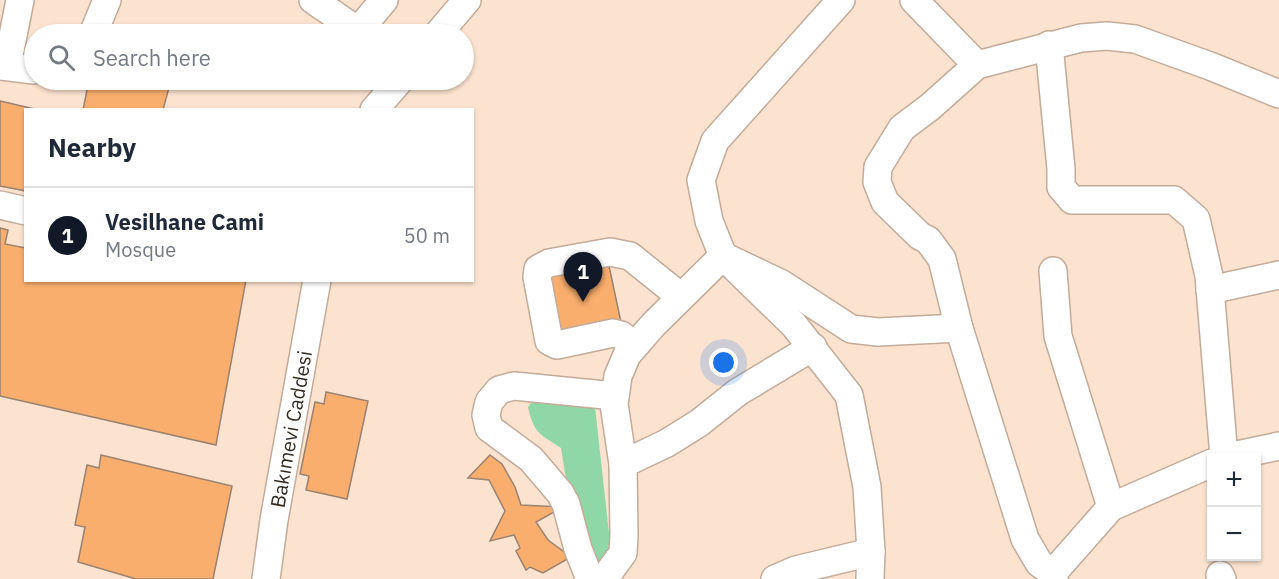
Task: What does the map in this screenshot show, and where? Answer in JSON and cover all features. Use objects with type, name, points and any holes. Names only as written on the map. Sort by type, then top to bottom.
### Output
[{"type":"street","points":[[20,0],[4,66],[24,69]]},
{"type":"street","points":[[97,24],[107,0]]},
{"type":"street","points":[[364,24],[384,0]]},
{"type":"street","points":[[447,24],[467,0]]},
{"type":"street","points":[[841,0],[715,141],[701,180],[709,221],[723,256],[794,325],[849,395],[867,488],[871,552],[870,579]]},
{"type":"street","points":[[914,0],[977,65]]},
{"type":"street","points":[[317,1],[347,24]]},
{"type":"street","points":[[1207,465],[1112,507],[1053,576],[1039,563],[1025,539],[959,328],[942,259],[928,240],[920,236],[885,202],[877,182],[878,167],[902,128],[930,108],[977,65],[1081,38],[1107,36],[1135,39],[1279,94]]},
{"type":"street","points":[[1049,45],[1061,187],[1072,200],[1174,200],[1196,219],[1209,276],[1224,453]]},
{"type":"street","points":[[376,108],[391,90]]},
{"type":"street","points":[[0,205],[24,211]]},
{"type":"street","points":[[635,345],[621,335],[613,333],[557,345],[549,341],[537,278],[541,266],[610,252],[630,256],[681,297]]},
{"type":"street","points":[[604,579],[622,553],[624,535],[622,464],[614,404],[618,376],[627,355],[635,345],[723,256]]},
{"type":"street","points":[[723,256],[782,284],[851,329],[878,333],[959,328]]},
{"type":"street","points":[[1053,271],[1059,336],[1112,507]]},
{"type":"street","points":[[1210,290],[1279,275]]},
{"type":"street","name":"Bakımevi Caddesi","points":[[266,579],[274,520],[317,282]]},
{"type":"street","points":[[622,464],[667,443],[699,423],[738,392],[813,347]]},
{"type":"street","points":[[590,579],[561,494],[531,459],[489,428],[487,408],[493,395],[499,390],[514,386],[615,396]]},
{"type":"street","points":[[1244,453],[1279,446]]},
{"type":"street","points":[[775,579],[796,570],[871,552]]},
{"type":"green space","points":[[533,401],[595,407],[612,560],[592,575],[565,473],[561,448],[543,436],[533,423],[528,407]]},
{"type":"building","points":[[87,90],[168,90],[164,108],[83,108]]},
{"type":"building","points":[[0,101],[30,108],[24,108],[24,191],[0,186]]},
{"type":"building","points":[[0,228],[8,230],[5,244],[24,248],[24,282],[246,282],[216,445],[0,396]]},
{"type":"building","points":[[609,266],[622,327],[554,339],[545,276]]},
{"type":"building","points":[[326,392],[368,401],[347,499],[306,490],[309,476],[300,474],[315,402],[324,404]]},
{"type":"building","points":[[101,455],[232,486],[213,579],[136,579],[78,562],[85,527],[75,525],[87,465],[99,468]]},
{"type":"building","points":[[490,455],[502,464],[515,487],[521,505],[563,507],[536,522],[548,540],[571,557],[543,573],[530,567],[526,570],[516,551],[520,548],[514,535],[490,541],[505,511],[489,480],[468,478]]},
{"type":"place","name":"Vesilhane Cami","points":[[583,302]]}]
